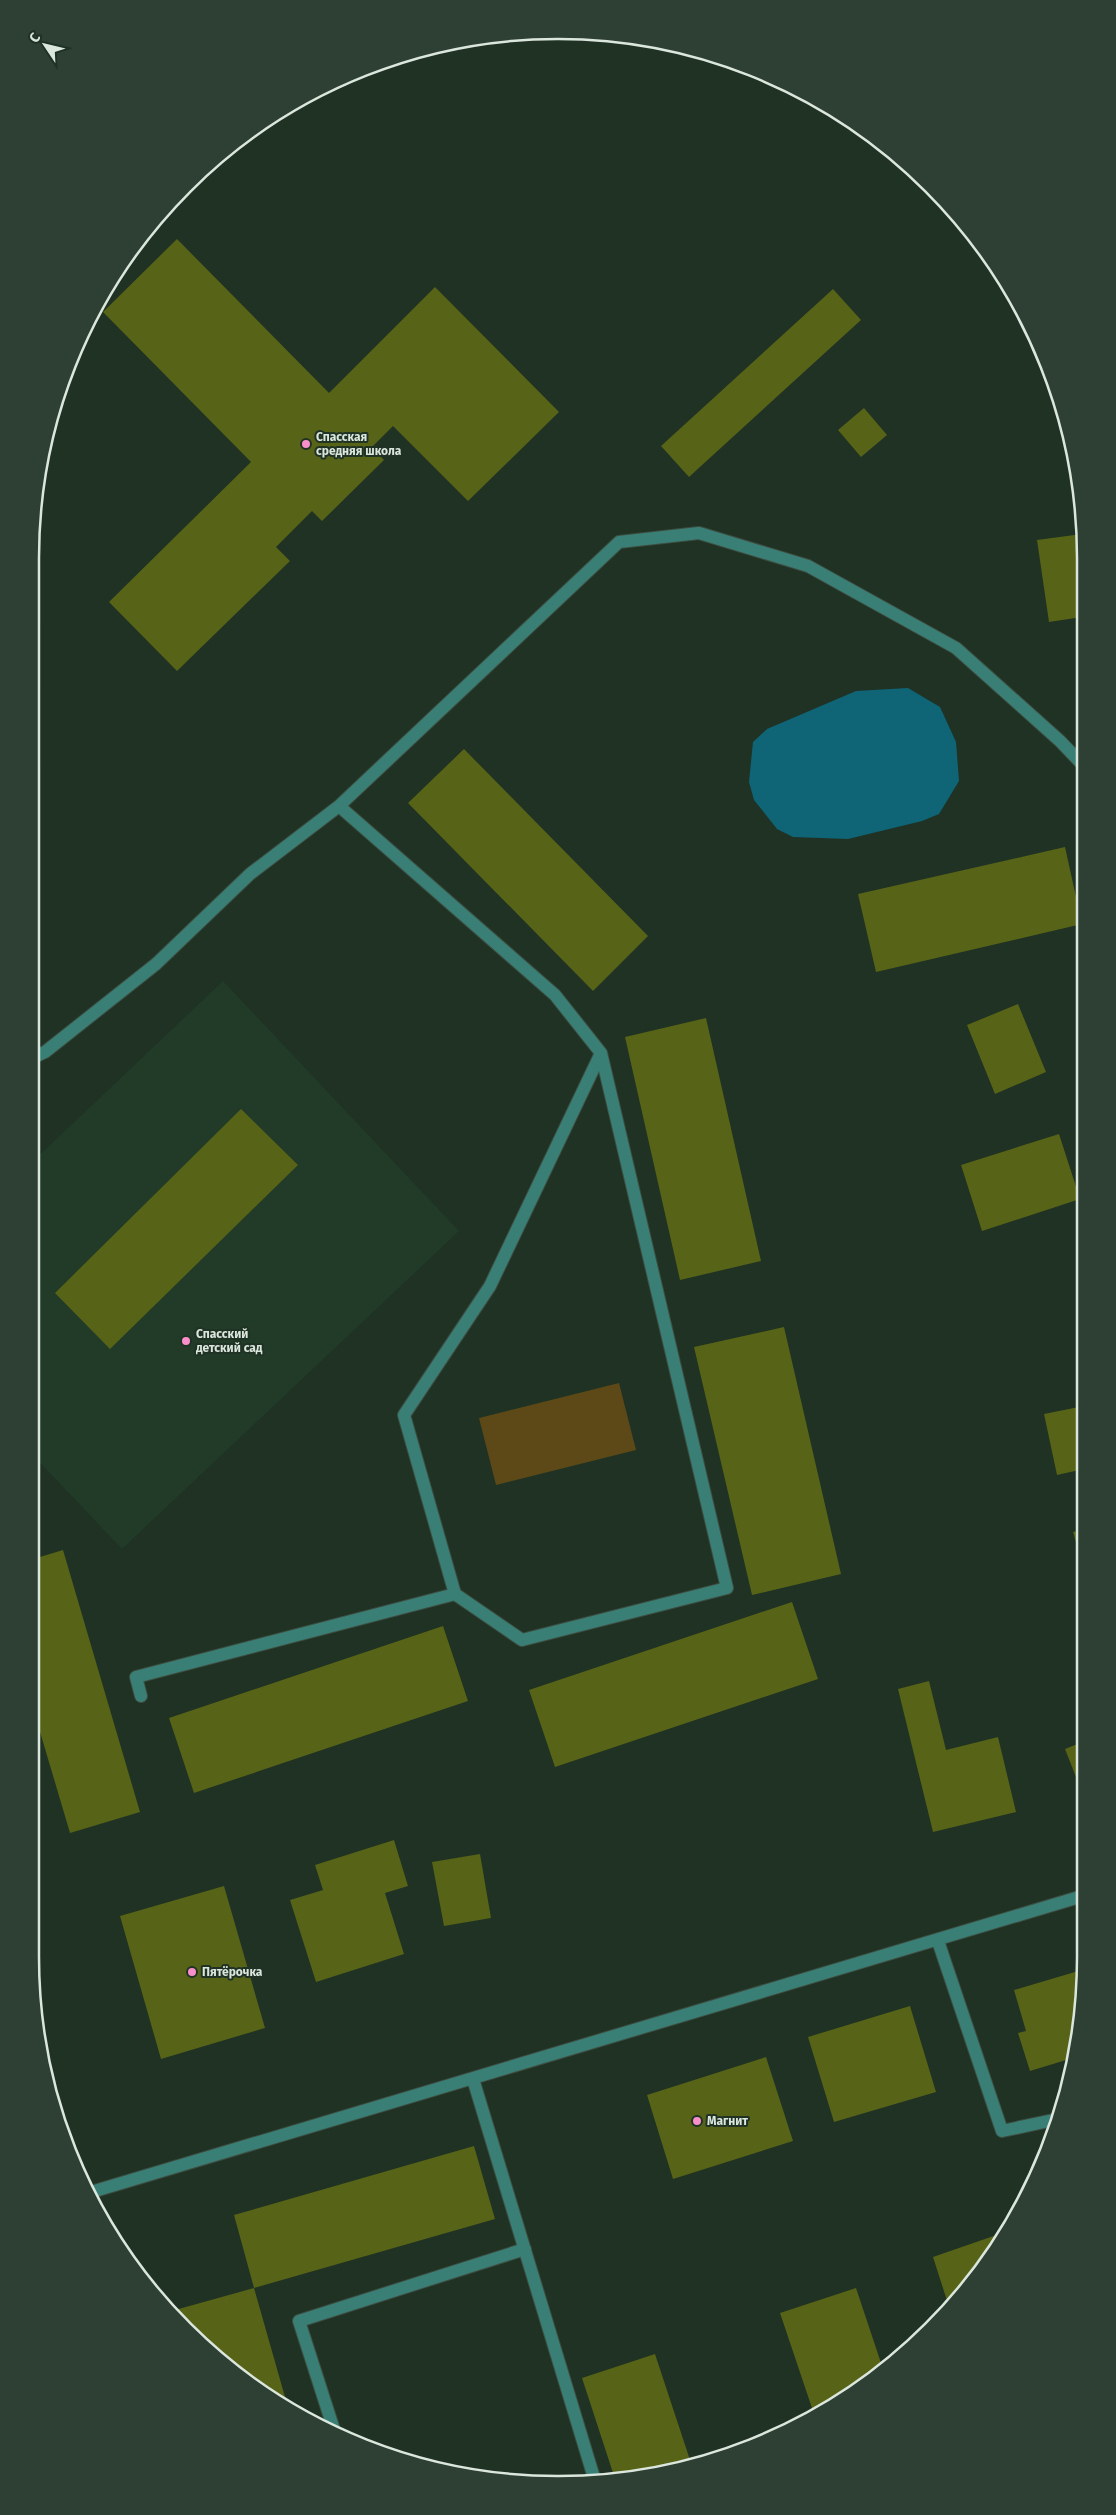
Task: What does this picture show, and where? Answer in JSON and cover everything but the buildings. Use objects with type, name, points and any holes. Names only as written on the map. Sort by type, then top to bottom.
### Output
[{"type":"street","points":[[39,1054],[45,1052],[156,964],[250,874],[339,806],[619,542],[699,533],[808,566],[956,648],[1077,759]]},
{"type":"street","points":[[339,806],[555,995],[600,1053],[726,1588],[522,1640],[456,1594],[404,1415],[490,1286],[600,1053]]},
{"type":"street","points":[[141,1696],[136,1677],[456,1594]]},
{"type":"street","points":[[95,2192],[938,1941],[1077,1898]]},
{"type":"street","points":[[938,1941],[1002,2131],[1051,2120]]},
{"type":"street","points":[[473,2079],[593,2475]]},
{"type":"street","points":[[332,2425],[299,2321],[525,2250]]},
{"type":"shaded area","name":"Спасский детский сад","points":[[223,981],[459,1231],[122,1549],[39,1461],[39,1155]]},
{"type":"shaded area","points":[[619,1383],[636,1450],[496,1485],[479,1418]]},
{"type":"water","points":[[908,688],[940,707],[956,742],[959,781],[939,814],[922,821],[848,839],[793,837],[777,829],[754,800],[749,782],[753,742],[767,729],[856,691]]},
{"type":"place","name":"Спасская средняя школа","points":[[306,444]]},
{"type":"place","name":"Спасский детский сад","points":[[186,1341]]},
{"type":"place","name":"Пятёрочка","points":[[192,1972]]},
{"type":"place","name":"Магнит","points":[[697,2121]]}]
